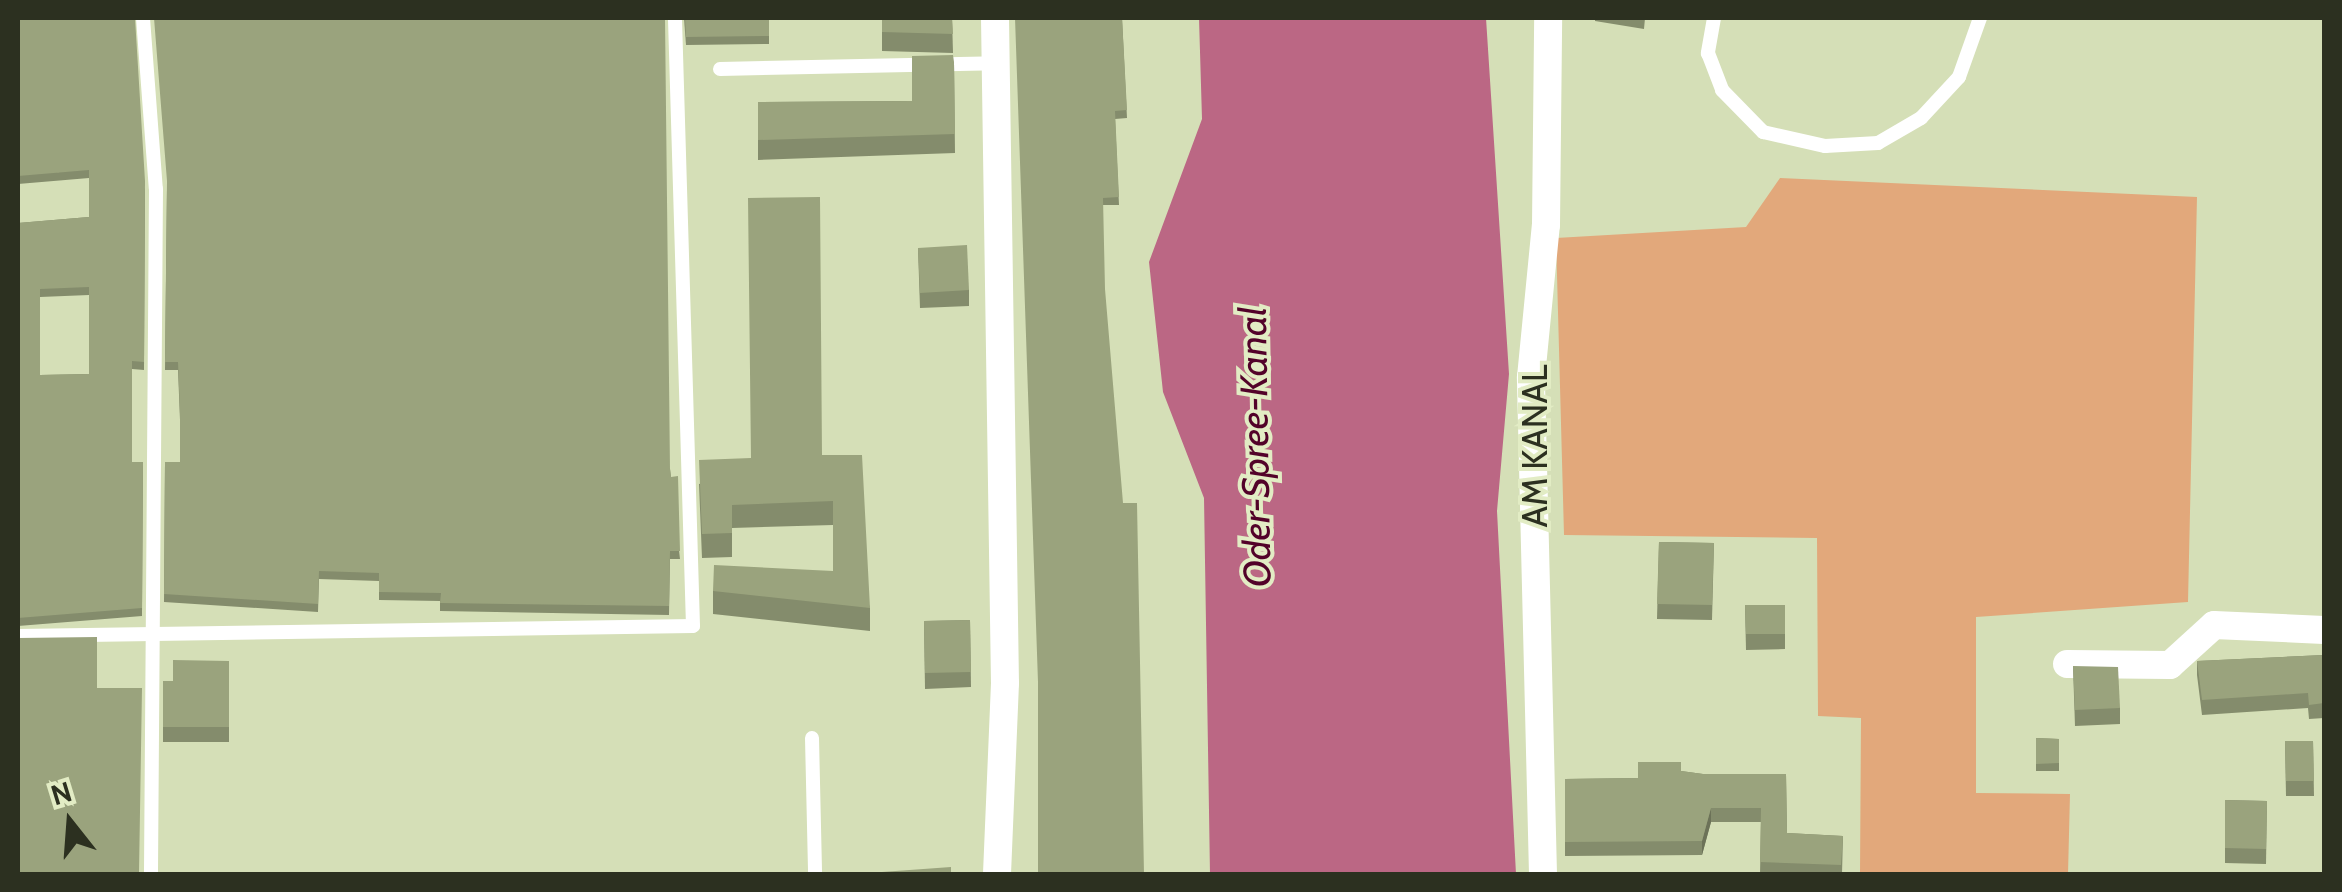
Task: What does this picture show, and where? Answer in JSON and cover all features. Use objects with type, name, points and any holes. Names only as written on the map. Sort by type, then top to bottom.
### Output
[{"type":"street","points":[[995,18],[1005,683],[996,874]]},
{"type":"street","name":"AM KANAL","points":[[1543,874],[1532,377],[1546,225],[1548,18]]},
{"type":"street","points":[[2066,664],[2170,665],[2214,625],[2324,630]]},
{"type":"lane","points":[[143,18],[156,189],[151,874]]},
{"type":"lane","points":[[18,636],[693,626],[675,18]]},
{"type":"lane","points":[[1714,18],[1708,54],[1722,90],[1762,132],[1825,146],[1878,144],[1921,118],[1960,77],[1980,18]]},
{"type":"lane","points":[[720,69],[996,64]]},
{"type":"lane","points":[[812,738],[815,874]]},
{"type":"shaded area","points":[[1780,178],[2197,197],[2188,602],[1976,617],[1976,793],[2070,794],[2068,874],[1860,874],[1861,718],[1818,716],[1817,538],[1564,535],[1556,238],[1746,227]]},
{"type":"water","name":"Oder-Spree-Kanal","points":[[1199,18],[1486,18],[1509,374],[1497,511],[1516,874],[1210,874],[1204,498],[1163,392],[1149,262],[1202,119]]},
{"type":"building","points":[[18,18],[135,18],[145,181],[144,362],[132,361],[132,462],[143,462],[142,608],[18,618],[18,223],[89,217],[89,170],[18,176]],"holes":[[[89,287],[89,374],[40,375],[40,289]]]},
{"type":"building","points":[[154,18],[665,18],[670,469],[671,477],[678,476],[680,551],[670,551],[669,606],[440,603],[441,593],[379,592],[379,573],[319,571],[318,604],[164,594],[165,462],[180,462],[180,414],[178,362],[165,362],[167,181]]},
{"type":"building","points":[[685,18],[769,18],[769,36],[686,37]]},
{"type":"building","points":[[882,18],[952,18],[953,34],[882,32]]},
{"type":"building","points":[[1015,18],[1122,18],[1127,110],[1115,111],[1119,197],[1103,198],[1105,289],[1123,503],[1137,503],[1144,874],[1038,874],[1038,682]]},
{"type":"building","points":[[953,55],[955,134],[758,140],[758,102],[912,101],[912,56]]},
{"type":"building","points":[[820,197],[822,455],[862,455],[870,608],[713,591],[714,565],[833,571],[833,501],[732,505],[732,533],[702,534],[699,460],[751,458],[748,198]]},
{"type":"building","points":[[967,245],[969,290],[920,293],[918,248]]},
{"type":"building","points":[[1659,542],[1714,543],[1712,605],[1657,604]]},
{"type":"building","points":[[1745,605],[1785,605],[1785,634],[1746,634]]},
{"type":"building","points":[[970,620],[971,672],[925,673],[924,621]]},
{"type":"building","points":[[97,637],[97,688],[142,688],[139,874],[18,874],[18,638]]},
{"type":"building","points":[[2324,655],[2324,703],[2309,705],[2308,693],[2202,700],[2197,661]]},
{"type":"building","points":[[173,660],[229,661],[229,727],[163,727],[163,681],[173,681]]},
{"type":"building","points":[[2073,666],[2118,667],[2120,708],[2075,710]]},
{"type":"building","points":[[2036,738],[2059,739],[2059,763],[2036,764]]},
{"type":"building","points":[[2285,741],[2313,741],[2314,781],[2286,781]]},
{"type":"building","points":[[1638,762],[1681,762],[1681,771],[1703,774],[1786,774],[1787,833],[1843,836],[1841,865],[1760,862],[1761,808],[1711,808],[1702,841],[1565,842],[1565,779],[1638,778]]},
{"type":"building","points":[[2225,800],[2267,801],[2266,849],[2225,848]]},
{"type":"building","points":[[951,867],[951,874],[868,874],[868,873]]}]
